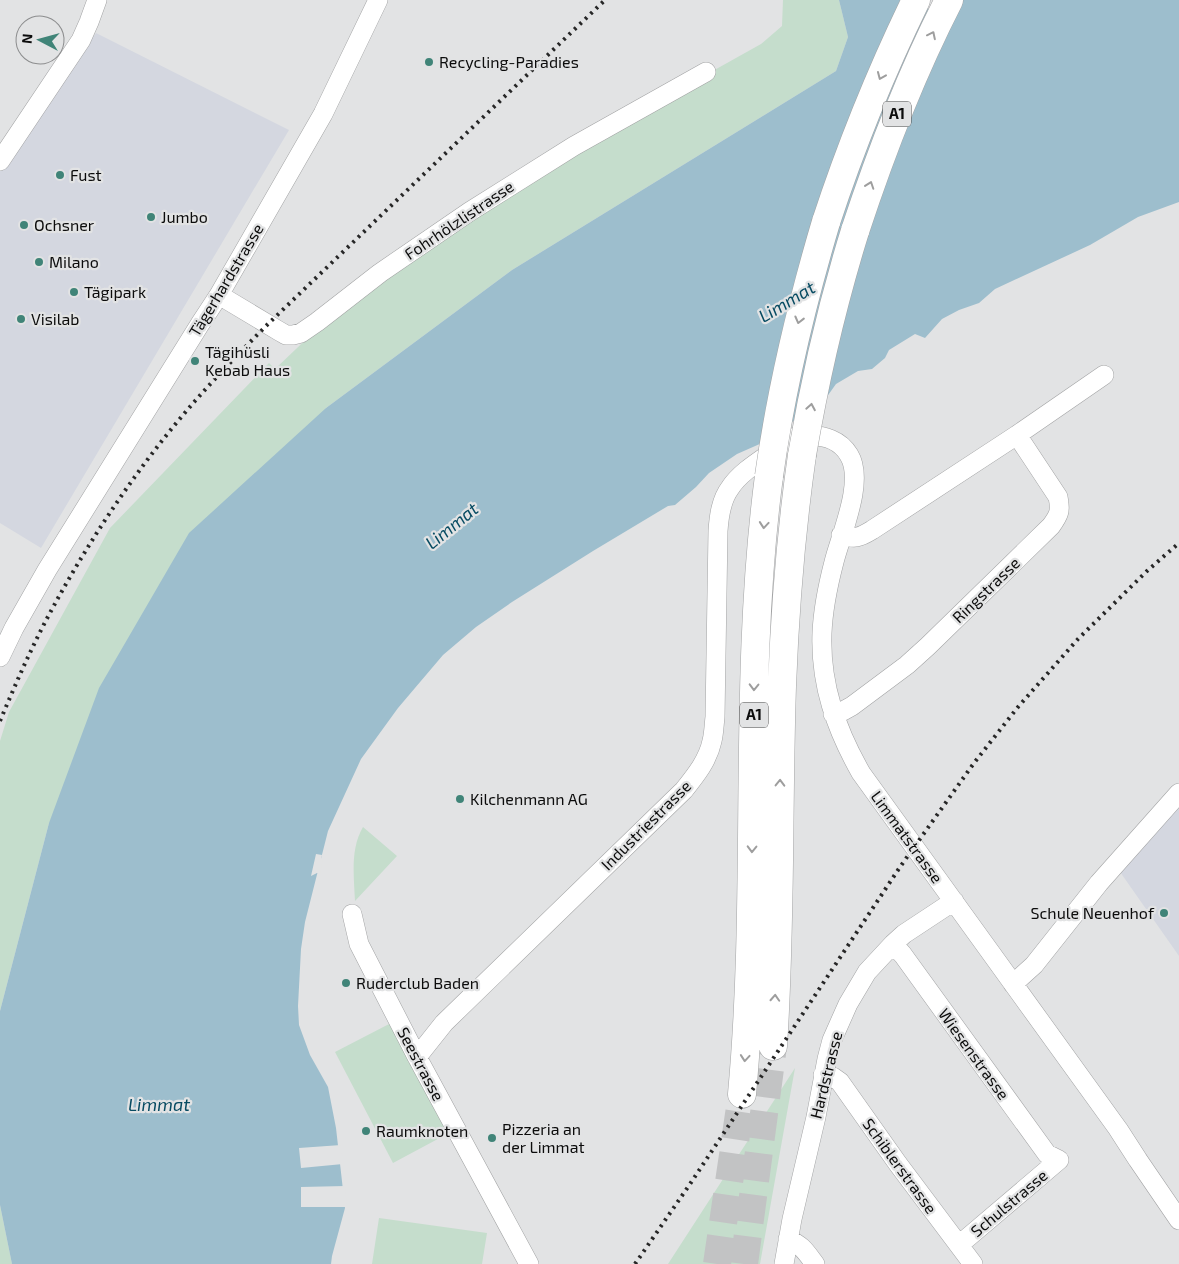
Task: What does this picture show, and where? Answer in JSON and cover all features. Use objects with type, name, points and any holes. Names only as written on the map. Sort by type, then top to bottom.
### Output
[{"type":"highway","name":"A1","points":[[742,1094],[750,988],[756,625],[762,548],[778,420],[807,289],[837,189],[860,125],[916,0]]},
{"type":"highway","name":"A1","points":[[773,1046],[784,646],[798,446],[836,296],[876,167],[928,42],[949,0]]},
{"type":"street","points":[[0,160],[80,40],[97,0]]},
{"type":"street","name":"Tägerhardstrasse","points":[[0,657],[7,624],[46,570],[219,295],[323,114],[378,0]]},
{"type":"street","name":"Fohrhölzlistrasse","points":[[219,295],[286,335],[301,333],[318,322],[380,273],[477,207],[574,146],[706,72]]},
{"type":"street","points":[[841,535],[854,538],[862,536],[1104,375]]},
{"type":"street","name":"Ringstrasse","points":[[834,714],[852,706],[907,665],[1051,526],[1058,517],[1060,507],[1058,497],[1016,435]]},
{"type":"street","name":"Limmatstrasse","points":[[798,446],[812,436],[831,440],[843,447],[851,458],[855,470],[850,506],[827,595],[822,632],[824,673],[842,738],[861,773],[1118,1129],[1179,1220]]},
{"type":"street","name":"Industriestrasse","points":[[417,1057],[444,1022],[684,790],[697,774],[706,758],[712,741],[715,717],[720,510],[729,488],[736,480],[766,456],[798,446]]},
{"type":"street","points":[[1013,984],[1034,965],[1099,883],[1179,793]]},
{"type":"street","name":"Hardstrasse","points":[[784,1264],[823,1075],[832,1040],[848,1004],[867,972],[893,944],[912,929],[954,902]]},
{"type":"street","name":"Seestrasse","points":[[352,914],[359,944],[417,1057],[529,1264]]},
{"type":"street","name":"Wiesenstrasse","points":[[893,944],[903,955],[1047,1154],[1059,1160]]},
{"type":"street","name":"Schiblerstrasse","points":[[823,1075],[833,1077],[840,1082],[898,1164],[973,1264]]},
{"type":"street","name":"Schulstrasse","points":[[959,1245],[1059,1160]]},
{"type":"street","points":[[788,1239],[803,1248],[815,1264]]},
{"type":"shaded area","name":"Tägipark","points":[[96,33],[289,130],[41,548],[0,523],[0,158]]},
{"type":"shaded area","name":"Schule Neuenhof","points":[[1179,801],[1179,956],[1118,869]]},
{"type":"green space","points":[[783,0],[839,0],[848,37],[836,71],[512,270],[326,408],[49,823],[0,1011],[0,741],[9,712],[110,528],[269,363],[275,369],[317,329],[441,237],[693,82],[761,44],[782,26]]},
{"type":"green space","points":[[363,827],[397,856],[355,901],[354,854]]},
{"type":"green space","points":[[391,1023],[449,1133],[393,1163],[335,1052]]},
{"type":"green space","points":[[795,1068],[760,1264],[668,1264]]},
{"type":"green space","points":[[0,1205],[12,1264],[0,1264]]},
{"type":"green space","points":[[379,1218],[487,1233],[482,1264],[372,1264]]},
{"type":"water","name":"Limmat","points":[[839,0],[912,0],[933,11],[955,0],[1179,0],[1179,202],[1138,217],[1090,245],[995,289],[979,303],[959,310],[942,319],[925,338],[915,334],[889,350],[885,358],[872,369],[858,371],[836,384],[826,398],[762,443],[737,454],[709,473],[675,505],[668,506],[593,551],[476,627],[443,655],[398,708],[361,759],[328,831],[305,922],[301,949],[299,1025],[310,1055],[328,1087],[336,1128],[345,1208],[331,1264],[12,1264],[0,1205],[0,1011],[49,823],[99,688],[189,533],[326,408],[512,270],[836,71],[848,37]]},
{"type":"pier","points":[[316,854],[322,855],[321,859],[323,859],[320,873],[311,876]]},
{"type":"pier","points":[[341,1145],[343,1164],[301,1168],[299,1148]]},
{"type":"pier","points":[[345,1186],[347,1207],[301,1207],[301,1187]]},
{"type":"tunnel","points":[[744,1264],[773,1046]]},
{"type":"tunnel","points":[[717,1264],[742,1094]]},
{"type":"railway","points":[[0,721],[37,638],[66,583],[117,502],[174,425],[268,324],[605,0]]},
{"type":"railway","points":[[635,1264],[900,867],[974,763],[1018,707],[1078,639],[1147,571],[1179,543]]},
{"type":"place","name":"Recycling-Paradies","points":[[429,62]]},
{"type":"place","name":"Fust","points":[[60,175]]},
{"type":"place","name":"Jumbo","points":[[151,217]]},
{"type":"place","name":"Ochsner","points":[[24,225]]},
{"type":"place","name":"Milano","points":[[39,262]]},
{"type":"place","name":"Tägipark","points":[[74,292]]},
{"type":"place","name":"Visilab","points":[[21,319]]},
{"type":"place","name":"Tägihüsli Kebab Haus","points":[[195,361]]},
{"type":"place","name":"Kilchenmann AG","points":[[460,799]]},
{"type":"place","name":"Schule Neuenhof","points":[[1164,913]]},
{"type":"place","name":"Ruderclub Baden","points":[[346,983]]},
{"type":"place","name":"Raumknoten","points":[[366,1131]]},
{"type":"place","name":"Pizzeria an der Limmat","points":[[492,1138]]}]
